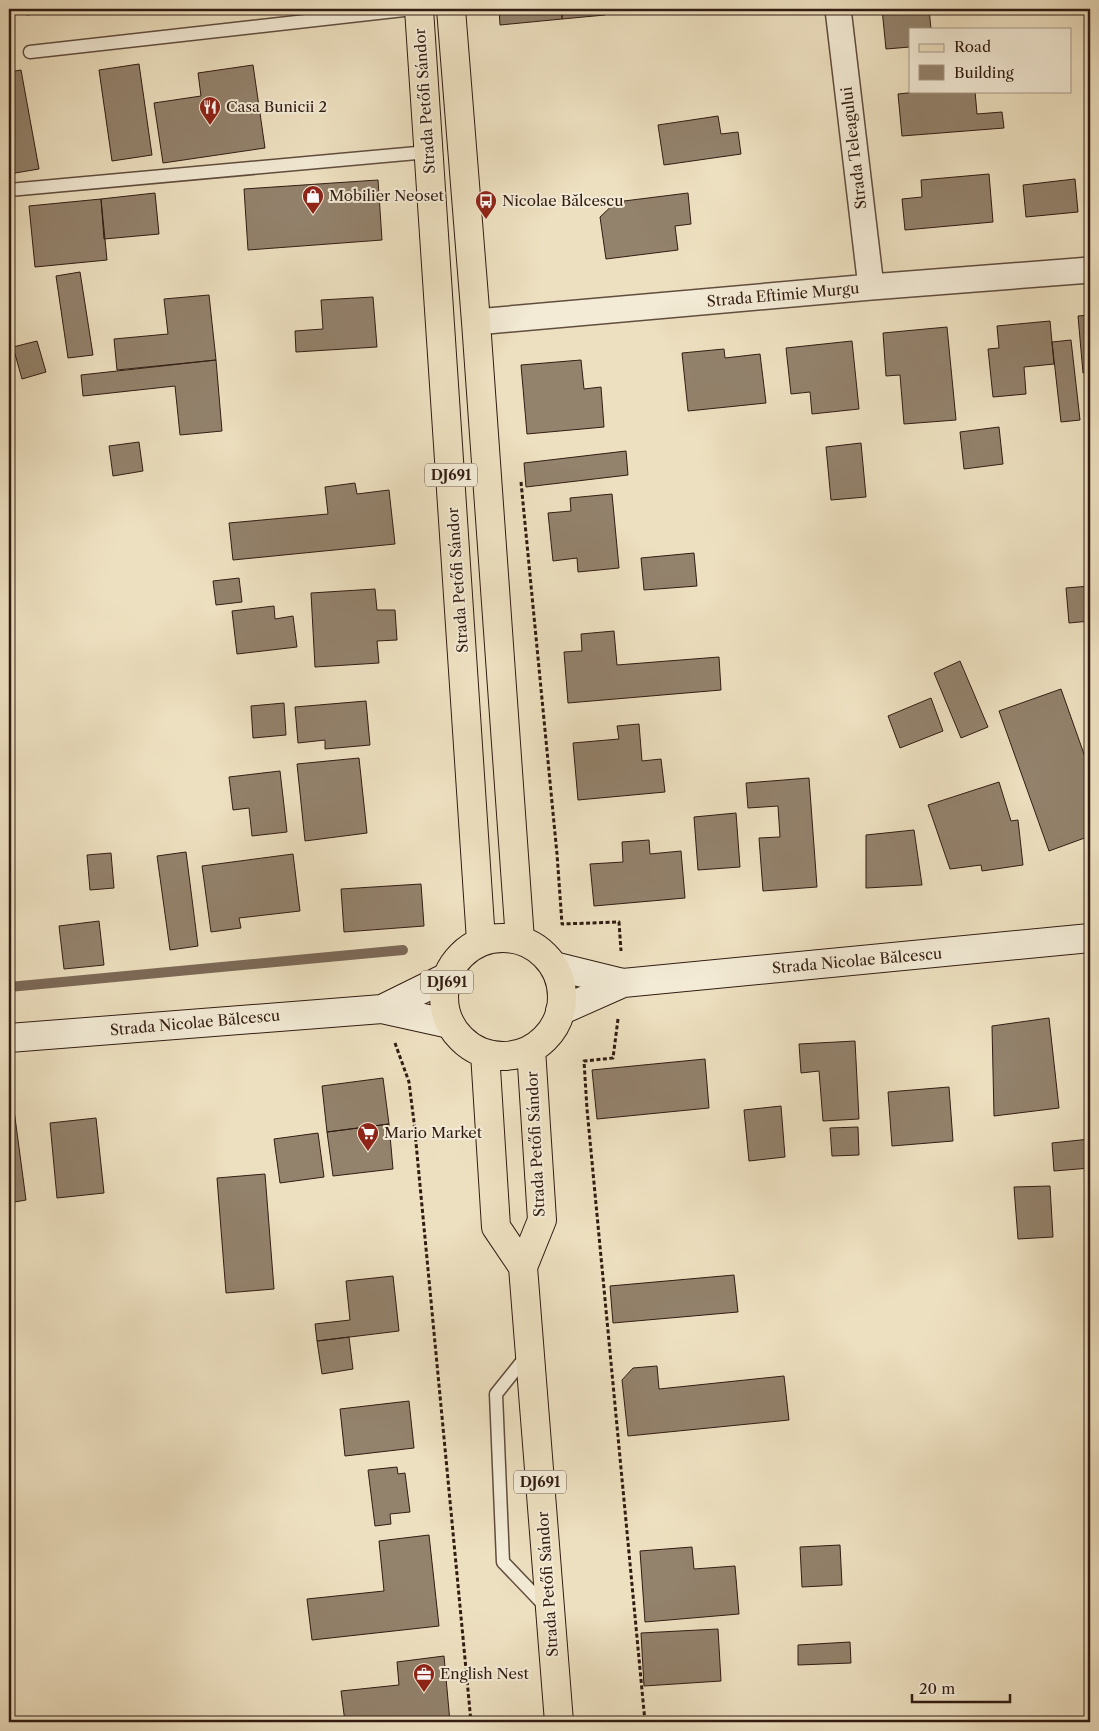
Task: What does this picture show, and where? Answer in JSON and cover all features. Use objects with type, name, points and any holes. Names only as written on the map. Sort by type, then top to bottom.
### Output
[{"type":"main road","name":"Strada Petőfi Sándor","points":[[419,9],[481,941]]},
{"type":"main road","name":"DJ691","points":[[451,9],[476,322],[520,940]]},
{"type":"main road","name":"DJ691","points":[[500,937],[520,940],[540,950],[554,966],[562,987],[560,1011],[550,1033],[531,1049],[508,1056],[485,1053],[464,1042],[450,1024],[444,1002],[447,977],[460,956],[481,941],[500,937]]},
{"type":"main road","name":"Strada Petőfi Sándor","points":[[531,1049],[542,1220],[523,1267],[559,1722]]},
{"type":"main road","name":"Strada Petőfi Sándor","points":[[485,1053],[496,1227],[523,1267]]},
{"type":"street","name":"Strada Teleagului","points":[[838,9],[871,287]]},
{"type":"street","name":"Strada Eftimie Murgu","points":[[476,322],[871,287],[1090,270]]},
{"type":"street","name":"Strada Nicolae Bălcescu","points":[[560,1011],[623,983],[1090,938]]},
{"type":"street","name":"Strada Nicolae Bălcescu","points":[[554,966],[623,983]]},
{"type":"street","name":"Strada Nicolae Bălcescu","points":[[382,1009],[447,977]]},
{"type":"street","name":"Strada Nicolae Bălcescu","points":[[9,1038],[382,1009],[450,1024]]},
{"type":"lane","points":[[30,52],[413,9]]},
{"type":"lane","points":[[9,190],[428,152]]},
{"type":"lane","points":[[530,1352],[496,1394],[503,1562],[550,1611]]},
{"type":"path","points":[[520,478],[556,844],[562,924],[618,922],[623,983],[613,1058],[584,1061],[645,1722]]},
{"type":"path","points":[[382,1009],[409,1082],[410,1090],[471,1722]]},
{"type":"building","points":[[26,9],[72,9],[27,15]]},
{"type":"building","points":[[499,9],[562,9],[562,19],[500,25]]},
{"type":"building","points":[[562,9],[604,9],[605,15],[562,19]]},
{"type":"building","points":[[882,9],[929,9],[931,28],[909,28],[909,47],[886,49]]},
{"type":"building","points":[[139,64],[152,155],[112,161],[99,70]]},
{"type":"building","name":"Casa Bunicii 2","points":[[253,65],[265,148],[163,163],[154,103],[201,96],[198,73]]},
{"type":"building","points":[[21,70],[39,169],[9,174],[9,72]]},
{"type":"building","points":[[975,92],[977,114],[1002,112],[1004,128],[902,136],[898,94]]},
{"type":"building","points":[[718,116],[721,134],[738,132],[741,154],[664,165],[658,125]]},
{"type":"building","points":[[989,174],[993,222],[905,230],[902,199],[922,197],[921,180]]},
{"type":"building","points":[[1075,179],[1078,212],[1026,217],[1023,185]]},
{"type":"building","name":"Mobilier Neoset","points":[[378,180],[382,240],[248,250],[244,189]]},
{"type":"building","points":[[155,193],[159,234],[104,239],[101,199]]},
{"type":"building","points":[[688,193],[691,224],[675,226],[678,250],[606,259],[600,217],[616,202]]},
{"type":"building","points":[[101,199],[107,260],[35,267],[29,206]]},
{"type":"building","points":[[80,272],[93,355],[68,358],[56,276]]},
{"type":"building","points":[[209,295],[216,360],[117,370],[114,339],[168,334],[164,299]]},
{"type":"building","points":[[373,297],[377,347],[296,352],[295,331],[323,329],[321,300]]},
{"type":"building","points":[[1090,315],[1090,372],[1083,373],[1078,316]]},
{"type":"building","points":[[1050,321],[1054,364],[1024,367],[1026,394],[993,397],[988,349],[999,348],[997,326]]},
{"type":"building","points":[[947,327],[956,420],[904,424],[900,375],[886,376],[883,333]]},
{"type":"building","points":[[1071,340],[1080,420],[1061,422],[1052,342]]},
{"type":"building","points":[[37,341],[46,372],[22,379],[13,347]]},
{"type":"building","points":[[852,341],[859,409],[812,414],[810,392],[791,394],[786,348]]},
{"type":"building","points":[[724,349],[725,358],[760,354],[766,403],[688,411],[682,353]]},
{"type":"building","points":[[216,360],[222,431],[180,435],[175,386],[83,396],[81,375]]},
{"type":"building","points":[[581,360],[584,389],[601,387],[604,427],[527,434],[521,365]]},
{"type":"building","points":[[999,427],[1003,464],[964,469],[960,432]]},
{"type":"building","points":[[139,442],[143,471],[113,476],[109,446]]},
{"type":"building","points":[[861,443],[866,497],[831,500],[826,447]]},
{"type":"building","points":[[626,451],[628,475],[526,487],[524,463]]},
{"type":"building","points":[[355,483],[357,494],[389,490],[395,544],[233,560],[229,523],[328,514],[325,487]]},
{"type":"building","points":[[612,494],[619,568],[578,572],[577,558],[553,561],[548,513],[571,511],[570,498]]},
{"type":"building","points":[[694,553],[697,586],[644,590],[641,558]]},
{"type":"building","points":[[239,578],[242,602],[216,605],[213,581]]},
{"type":"building","points":[[1090,586],[1090,621],[1069,623],[1066,588]]},
{"type":"building","points":[[375,589],[377,610],[395,610],[397,640],[377,641],[379,663],[315,667],[311,593]]},
{"type":"building","points":[[274,606],[275,619],[293,616],[297,647],[237,654],[232,611]]},
{"type":"building","points":[[614,631],[617,665],[719,657],[721,690],[568,703],[564,652],[582,651],[581,634]]},
{"type":"building","points":[[960,661],[988,727],[961,738],[934,673]]},
{"type":"building","points":[[1061,689],[1090,771],[1090,836],[1049,851],[999,711]]},
{"type":"building","points":[[931,698],[943,731],[900,748],[888,716]]},
{"type":"building","points":[[366,701],[370,745],[325,749],[325,740],[298,743],[295,707]]},
{"type":"building","points":[[284,703],[286,735],[253,738],[251,706]]},
{"type":"building","points":[[639,724],[642,761],[661,759],[665,792],[578,800],[573,743],[619,739],[617,726]]},
{"type":"building","points":[[359,758],[367,833],[305,841],[297,764]]},
{"type":"building","points":[[280,771],[287,832],[252,836],[249,808],[233,810],[229,777]]},
{"type":"building","points":[[809,778],[817,887],[763,891],[759,838],[780,837],[778,806],[748,808],[746,783]]},
{"type":"building","points":[[999,782],[1011,821],[1018,820],[1023,865],[982,871],[981,865],[950,869],[928,805]]},
{"type":"building","points":[[736,813],[740,867],[698,870],[694,817]]},
{"type":"building","points":[[914,830],[922,885],[866,888],[866,835]]},
{"type":"building","points":[[649,840],[650,854],[681,851],[685,898],[594,906],[590,864],[623,862],[622,842]]},
{"type":"building","points":[[186,852],[198,946],[170,950],[157,856]]},
{"type":"building","points":[[111,853],[114,888],[90,890],[87,855]]},
{"type":"building","points":[[293,854],[300,911],[239,918],[241,928],[211,932],[202,866]]},
{"type":"building","points":[[421,884],[424,926],[344,932],[341,889]]},
{"type":"building","points":[[99,921],[104,965],[64,969],[59,926]]},
{"type":"building","points":[[1049,1018],[1059,1108],[994,1116],[992,1026]]},
{"type":"building","points":[[1085,1022],[1090,1022],[1090,1061]]},
{"type":"building","points":[[855,1041],[859,1119],[823,1121],[819,1071],[801,1073],[799,1044]]},
{"type":"building","points":[[705,1059],[709,1108],[597,1119],[592,1070]]},
{"type":"building","points":[[383,1078],[389,1124],[327,1132],[322,1086]]},
{"type":"building","points":[[949,1087],[953,1141],[892,1146],[888,1092]]},
{"type":"building","points":[[781,1106],[785,1157],[749,1161],[744,1110]]},
{"type":"building","points":[[14,1110],[26,1200],[9,1203],[9,1111]]},
{"type":"building","points":[[96,1118],[104,1193],[57,1198],[50,1123]]},
{"type":"building","points":[[389,1124],[393,1169],[333,1176],[327,1132]]},
{"type":"building","points":[[858,1127],[859,1155],[832,1156],[830,1128]]},
{"type":"building","points":[[318,1133],[324,1177],[280,1183],[274,1139]]},
{"type":"building","points":[[1090,1139],[1090,1168],[1054,1171],[1052,1143]]},
{"type":"building","points":[[265,1174],[274,1289],[226,1293],[217,1178]]},
{"type":"building","points":[[1050,1186],[1053,1237],[1018,1239],[1014,1187]]},
{"type":"building","points":[[734,1275],[738,1312],[613,1323],[610,1286]]},
{"type":"building","points":[[393,1276],[399,1331],[317,1341],[315,1324],[350,1320],[346,1281]]},
{"type":"building","points":[[349,1337],[353,1369],[322,1374],[317,1341]]},
{"type":"building","points":[[657,1366],[659,1389],[784,1376],[789,1420],[628,1436],[622,1380],[633,1368]]},
{"type":"building","points":[[409,1401],[414,1448],[345,1456],[340,1409]]},
{"type":"building","points":[[397,1467],[398,1474],[405,1473],[410,1512],[390,1514],[391,1524],[375,1526],[368,1470]]},
{"type":"building","points":[[429,1535],[439,1626],[312,1640],[307,1599],[384,1591],[379,1541]]},
{"type":"building","points":[[840,1545],[842,1585],[802,1587],[800,1547]]},
{"type":"building","points":[[692,1547],[694,1569],[735,1566],[739,1614],[645,1622],[640,1551]]},
{"type":"building","points":[[718,1629],[721,1681],[644,1686],[641,1633]]},
{"type":"building","points":[[850,1642],[851,1663],[798,1665],[798,1645]]},
{"type":"building","points":[[444,1656],[450,1722],[345,1722],[341,1691],[399,1685],[397,1662]]},
{"type":"waterway","points":[[9,987],[403,950]]},
{"type":"place","name":"Casa Bunicii 2","points":[[210,126]]},
{"type":"place","name":"Mobilier Neoset","points":[[313,215]]},
{"type":"place","name":"Nicolae Bălcescu","points":[[486,220]]},
{"type":"place","name":"Mario Market","points":[[368,1152]]},
{"type":"place","name":"English Nest","points":[[424,1693]]}]
